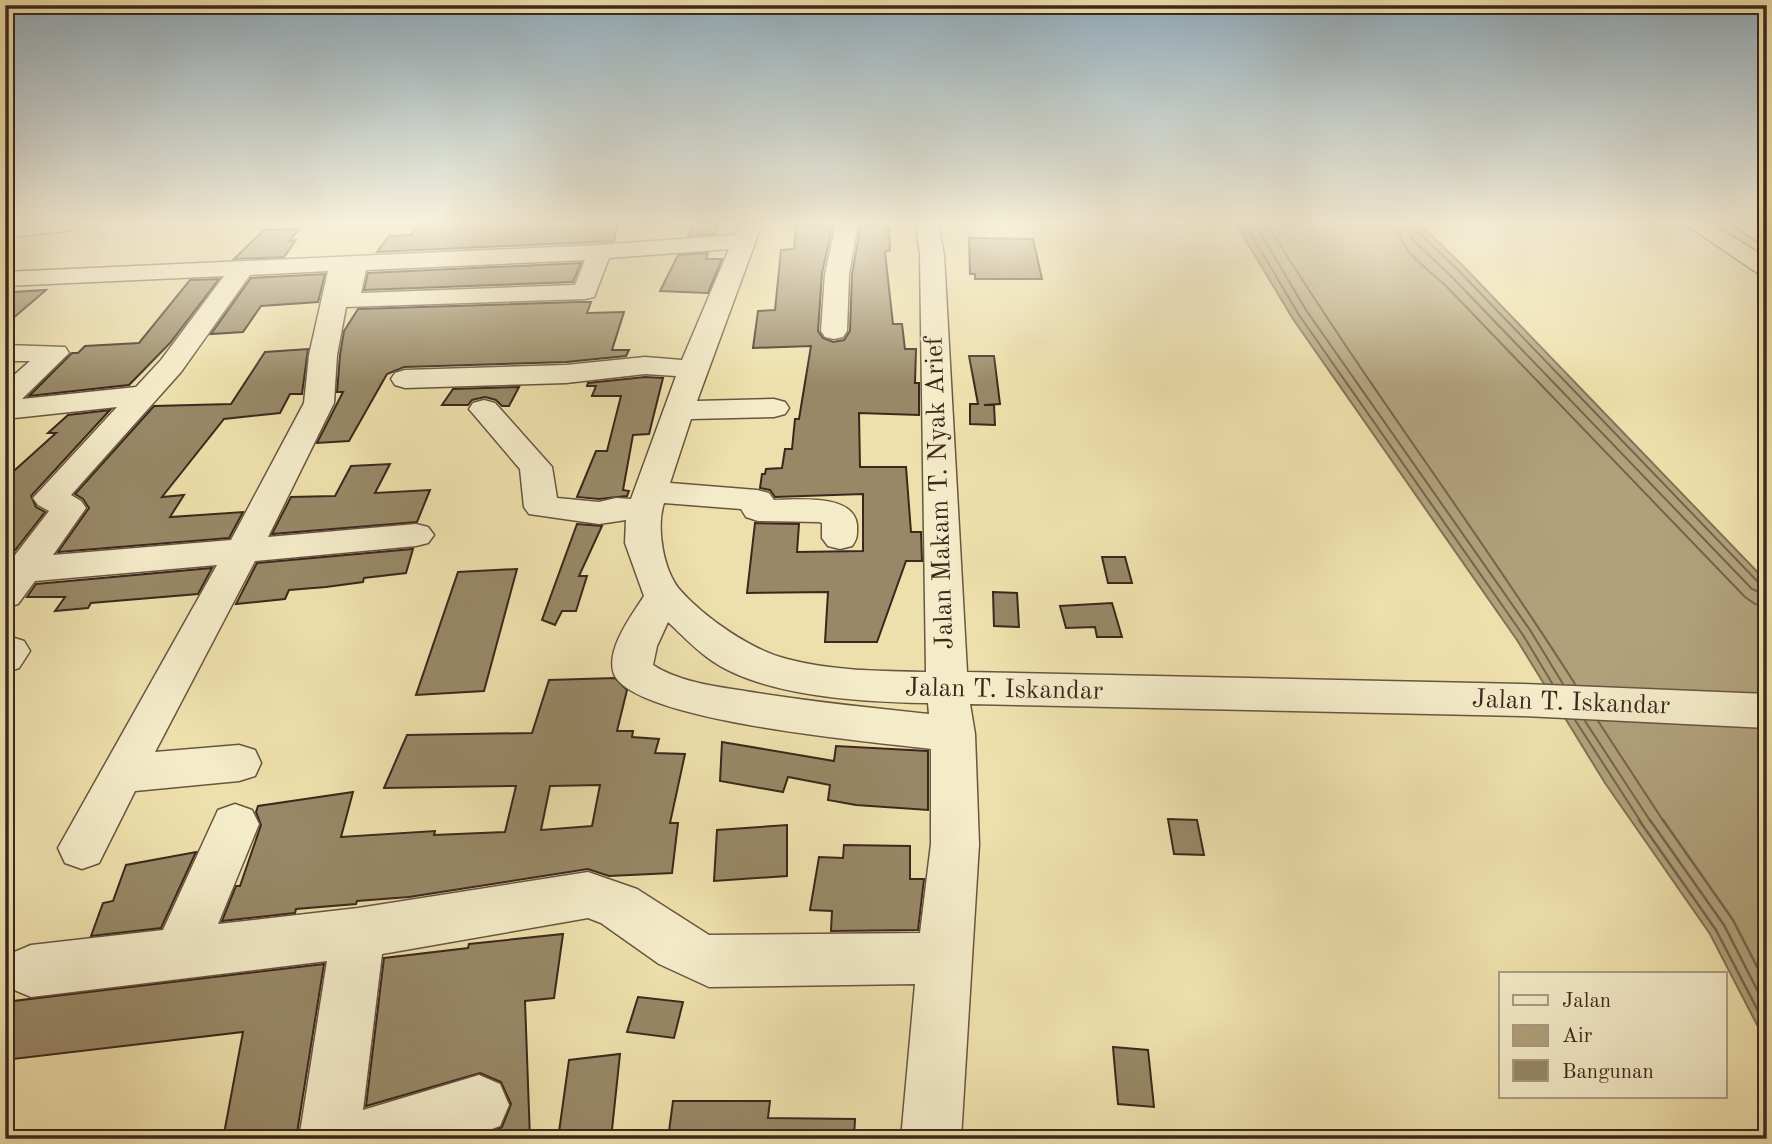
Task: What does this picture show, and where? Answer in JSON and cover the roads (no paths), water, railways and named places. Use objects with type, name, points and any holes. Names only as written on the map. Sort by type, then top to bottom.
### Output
[{"type":"street","points":[[5,279],[43,277]]},
{"type":"street","points":[[15,583],[69,508],[50,498],[171,366],[236,277]]},
{"type":"street","points":[[82,848],[319,403],[323,355],[345,277]]},
{"type":"street","points":[[349,277],[348,298],[352,301],[585,292],[590,277]]},
{"type":"street","name":"Jalan T. Iskandar","points":[[730,277],[692,371],[648,502],[643,543],[646,558],[663,596],[723,649],[754,664],[789,675],[861,686],[1522,700],[1767,711]]},
{"type":"street","points":[[834,331],[837,277]]},
{"type":"street","name":"Jalan Makam T. Nyak Arief","points":[[931,1139],[955,844],[953,734],[947,689],[933,277]]},
{"type":"street","points":[[5,353],[55,353],[9,410]]},
{"type":"street","points":[[405,379],[574,374],[647,364],[670,365],[692,371]]},
{"type":"street","points":[[9,410],[145,395]]},
{"type":"street","points":[[678,411],[774,408]]},
{"type":"street","points":[[484,409],[536,467],[541,507],[600,513],[648,502],[757,500],[758,510],[825,511],[839,518],[841,538]]},
{"type":"street","points":[[15,583],[243,550],[416,535]]},
{"type":"street","points":[[663,596],[635,650],[632,662],[634,673],[643,681],[680,693],[769,713],[953,734]]},
{"type":"street","points":[[5,650],[10,651],[5,658]]},
{"type":"street","points":[[121,774],[239,763]]},
{"type":"street","points":[[180,955],[235,824]]},
{"type":"street","points":[[31,971],[358,933],[588,895],[611,902],[688,955],[709,961],[944,958]]},
{"type":"street","points":[[328,1139],[358,933]]},
{"type":"street","points":[[365,1139],[479,1105]]},
{"type":"water","points":[[1268,277],[1474,277],[1767,582],[1767,1044],[1710,934],[1605,783],[1517,640],[1293,319]]}]
